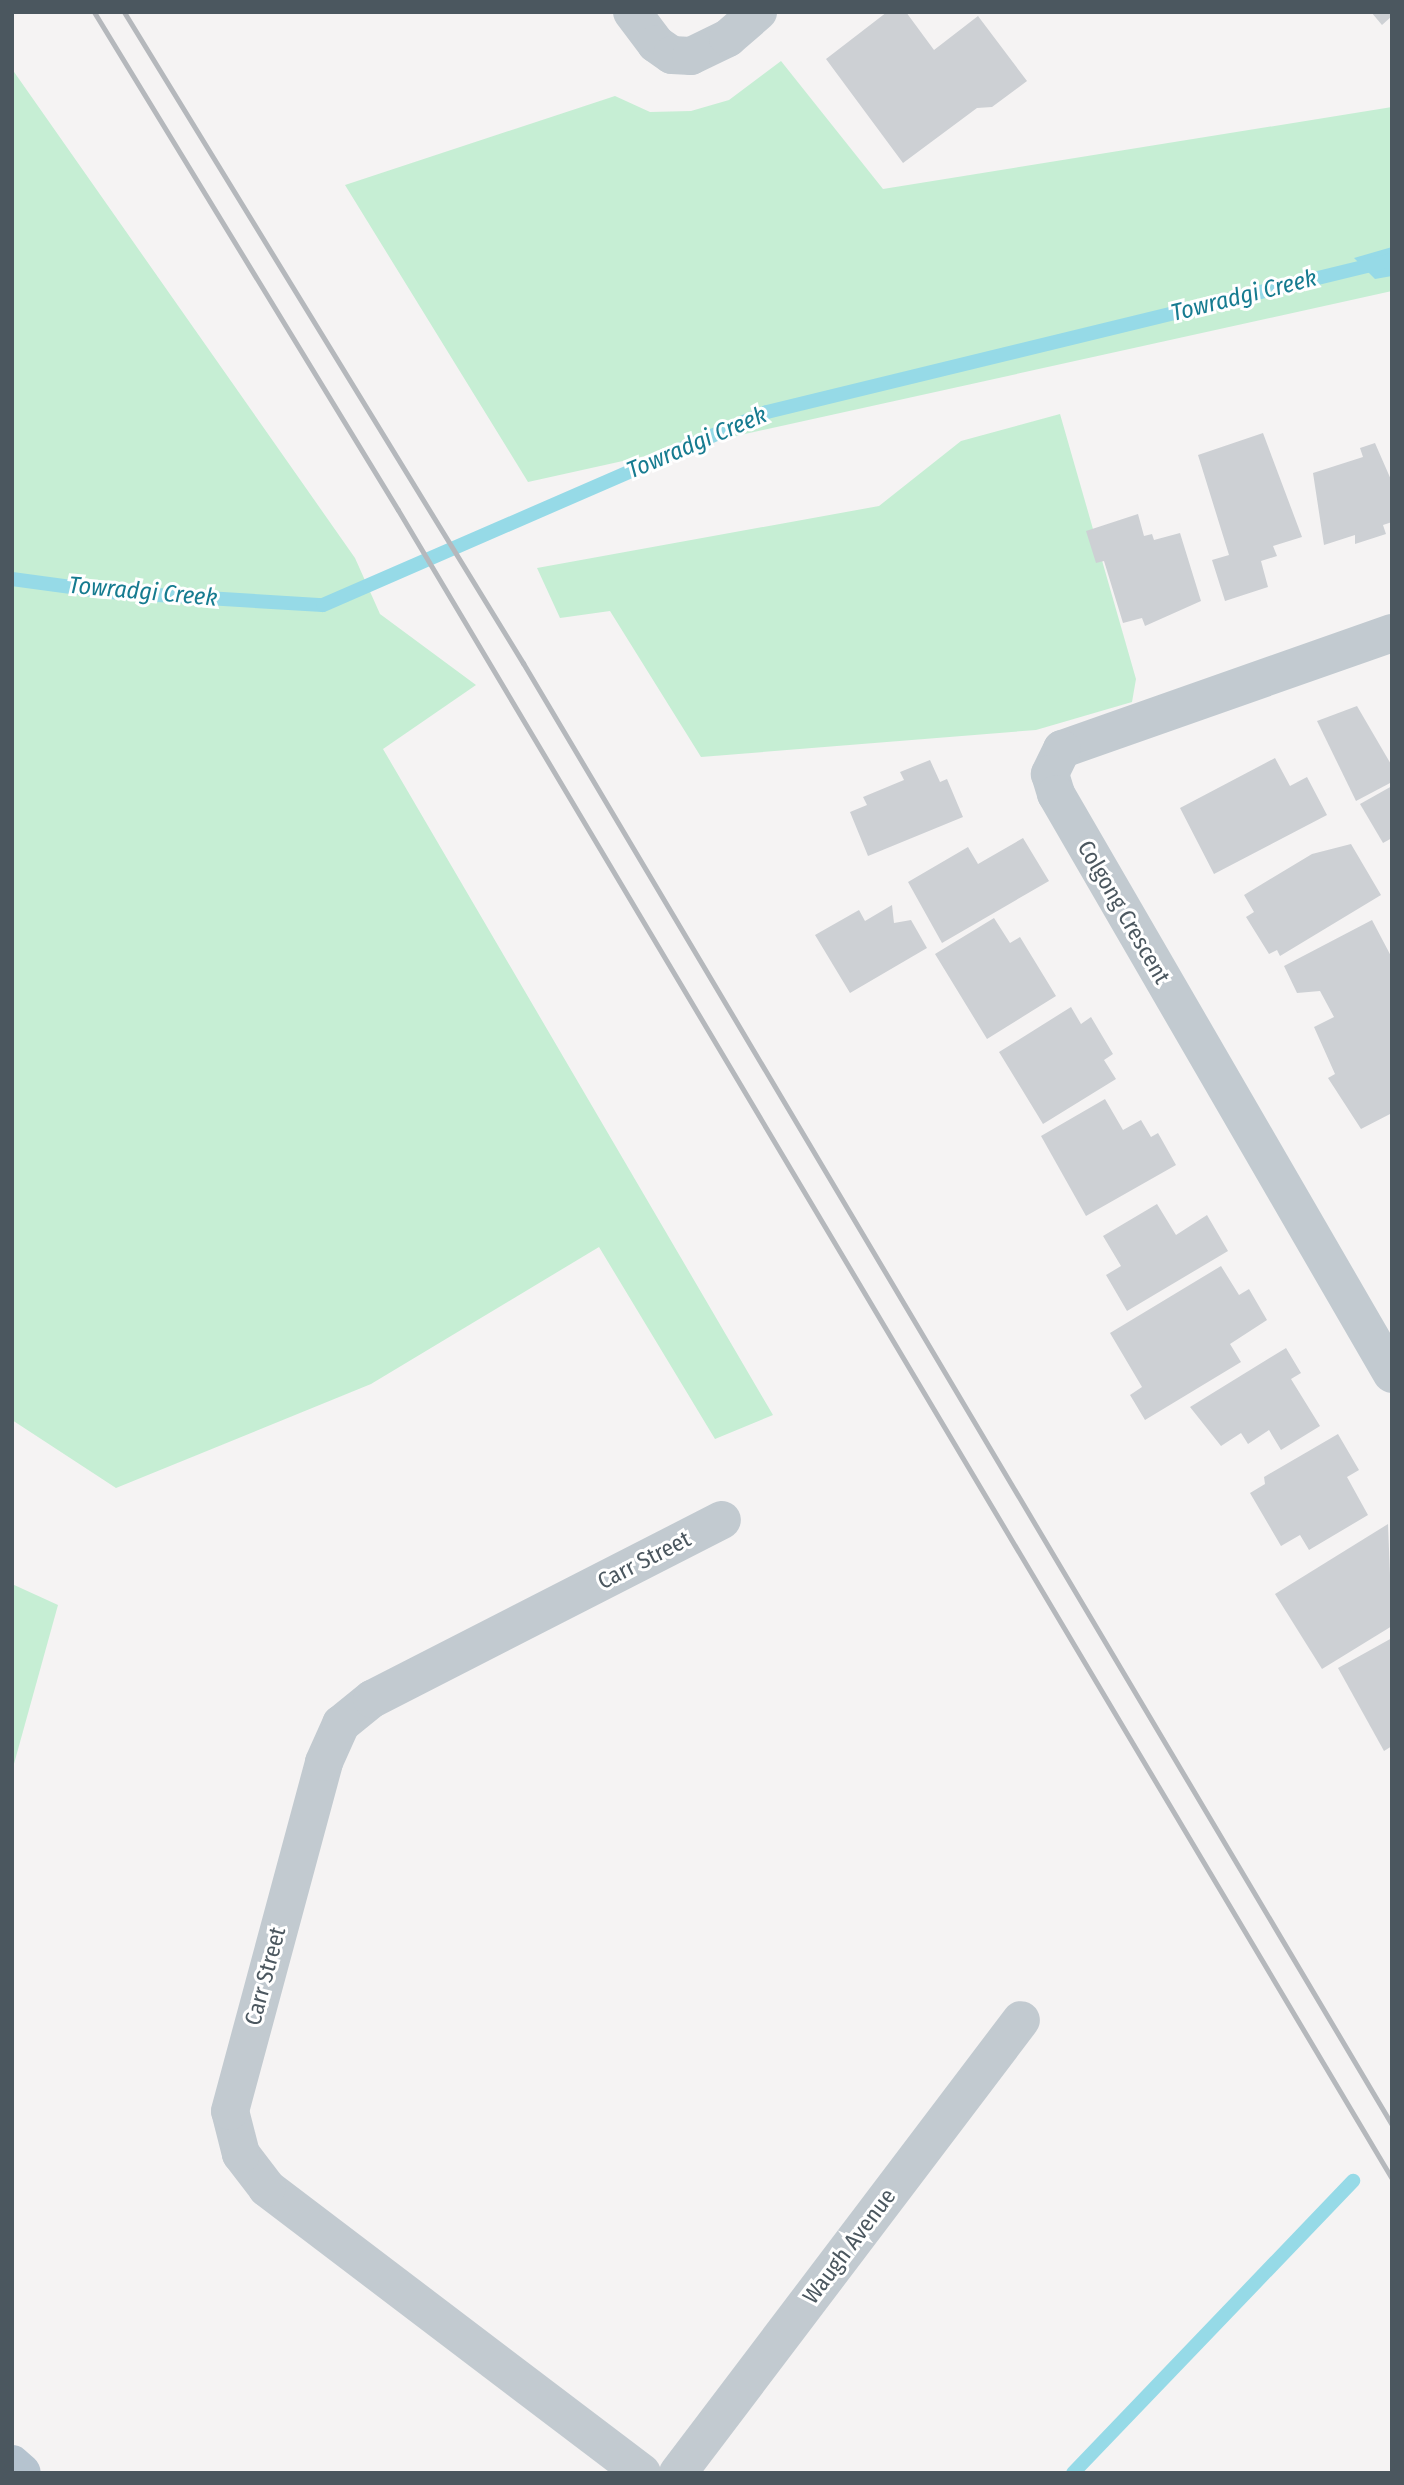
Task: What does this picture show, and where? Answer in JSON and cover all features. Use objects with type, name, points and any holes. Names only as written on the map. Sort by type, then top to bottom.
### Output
[{"type":"main road","points":[[12,2465],[22,2473]]},
{"type":"street","points":[[632,12],[672,55],[709,49],[758,12]]},
{"type":"street","name":"Colgong Crescent","points":[[1392,633],[1062,749],[1050,774],[1056,794],[1392,1374]]},
{"type":"street","name":"Carr Street","points":[[642,2473],[267,2188],[241,2154],[230,2111],[324,1762],[341,1724],[372,1699],[722,1520]]},
{"type":"street","name":"Waugh Avenue","points":[[678,2473],[1021,2020]]},
{"type":"green space","points":[[781,61],[883,189],[1392,107],[1392,291],[528,482],[345,185],[615,96],[650,112],[691,111],[729,100]]},
{"type":"green space","points":[[12,69],[355,558],[380,614],[476,685],[383,749],[773,1415],[715,1439],[599,1247],[371,1384],[116,1488],[12,1420]]},
{"type":"green space","points":[[1060,414],[1136,679],[1132,702],[1036,730],[701,757],[610,611],[560,618],[537,568],[879,506],[961,441]]},
{"type":"green space","points":[[12,1584],[58,1605],[12,1771]]},
{"type":"water","points":[[1392,247],[1392,276],[1375,279],[1354,258]]},
{"type":"building","points":[[887,12],[906,12],[934,50],[978,16],[1027,81],[992,107],[977,108],[903,163],[826,59]]},
{"type":"building","points":[[1371,12],[1392,12],[1392,16],[1382,25]]},
{"type":"building","points":[[1263,433],[1302,537],[1273,546],[1277,556],[1261,561],[1268,587],[1225,601],[1212,560],[1229,555],[1198,455]]},
{"type":"building","points":[[1375,443],[1392,482],[1392,522],[1383,525],[1386,534],[1355,544],[1355,535],[1324,545],[1313,473],[1363,457],[1360,448]]},
{"type":"building","points":[[1138,514],[1144,536],[1152,534],[1154,540],[1180,533],[1201,601],[1145,626],[1142,618],[1123,623],[1104,561],[1096,563],[1086,531]]},
{"type":"building","points":[[1357,706],[1392,766],[1392,782],[1356,801],[1317,721]]},
{"type":"building","points":[[1275,758],[1290,786],[1307,777],[1327,815],[1214,874],[1180,808]]},
{"type":"building","points":[[930,760],[940,782],[947,779],[963,817],[868,856],[850,812],[867,805],[863,797],[904,780],[900,772]]},
{"type":"building","points":[[1392,786],[1392,838],[1383,843],[1360,804]]},
{"type":"building","points":[[1023,838],[1049,881],[942,943],[908,882],[968,847],[978,864]]},
{"type":"building","points":[[1351,844],[1381,895],[1280,956],[1277,950],[1269,954],[1246,917],[1254,912],[1244,895],[1312,854]]},
{"type":"building","points":[[892,905],[894,923],[911,920],[927,948],[850,993],[815,935],[859,910],[865,921]]},
{"type":"building","points":[[994,918],[1010,943],[1020,937],[1056,996],[987,1039],[935,954]]},
{"type":"building","points":[[1372,920],[1392,958],[1392,1113],[1361,1129],[1328,1078],[1335,1074],[1314,1027],[1334,1017],[1320,991],[1297,993],[1284,966]]},
{"type":"building","points":[[1071,1007],[1081,1024],[1091,1017],[1113,1054],[1104,1060],[1116,1079],[1043,1124],[999,1052]]},
{"type":"building","points":[[1105,1099],[1123,1130],[1141,1120],[1151,1137],[1158,1133],[1176,1165],[1086,1216],[1041,1136]]},
{"type":"building","points":[[1157,1204],[1176,1235],[1207,1215],[1228,1251],[1127,1311],[1106,1275],[1121,1266],[1103,1236]]},
{"type":"building","points":[[1221,1266],[1239,1295],[1249,1289],[1267,1320],[1230,1344],[1241,1362],[1145,1420],[1130,1395],[1142,1387],[1110,1333]]},
{"type":"building","points":[[1286,1348],[1301,1373],[1291,1379],[1320,1426],[1281,1450],[1269,1430],[1248,1444],[1241,1433],[1221,1446],[1190,1407]]},
{"type":"building","points":[[1338,1434],[1359,1470],[1347,1477],[1368,1515],[1309,1550],[1300,1535],[1281,1546],[1250,1493],[1265,1484],[1264,1477]]},
{"type":"building","points":[[1388,1524],[1392,1626],[1322,1669],[1275,1594]]},
{"type":"building","points":[[1392,1638],[1392,1746],[1384,1751],[1338,1668]]},
{"type":"waterway","name":"Towradgi Creek","points":[[12,579],[108,592],[323,605],[767,412],[1392,260]]},
{"type":"waterway","points":[[1073,2473],[1353,2181]]},
{"type":"railway","points":[[94,12],[398,510],[1392,2179]]},
{"type":"railway","points":[[124,12],[523,663],[1392,2125]]}]
